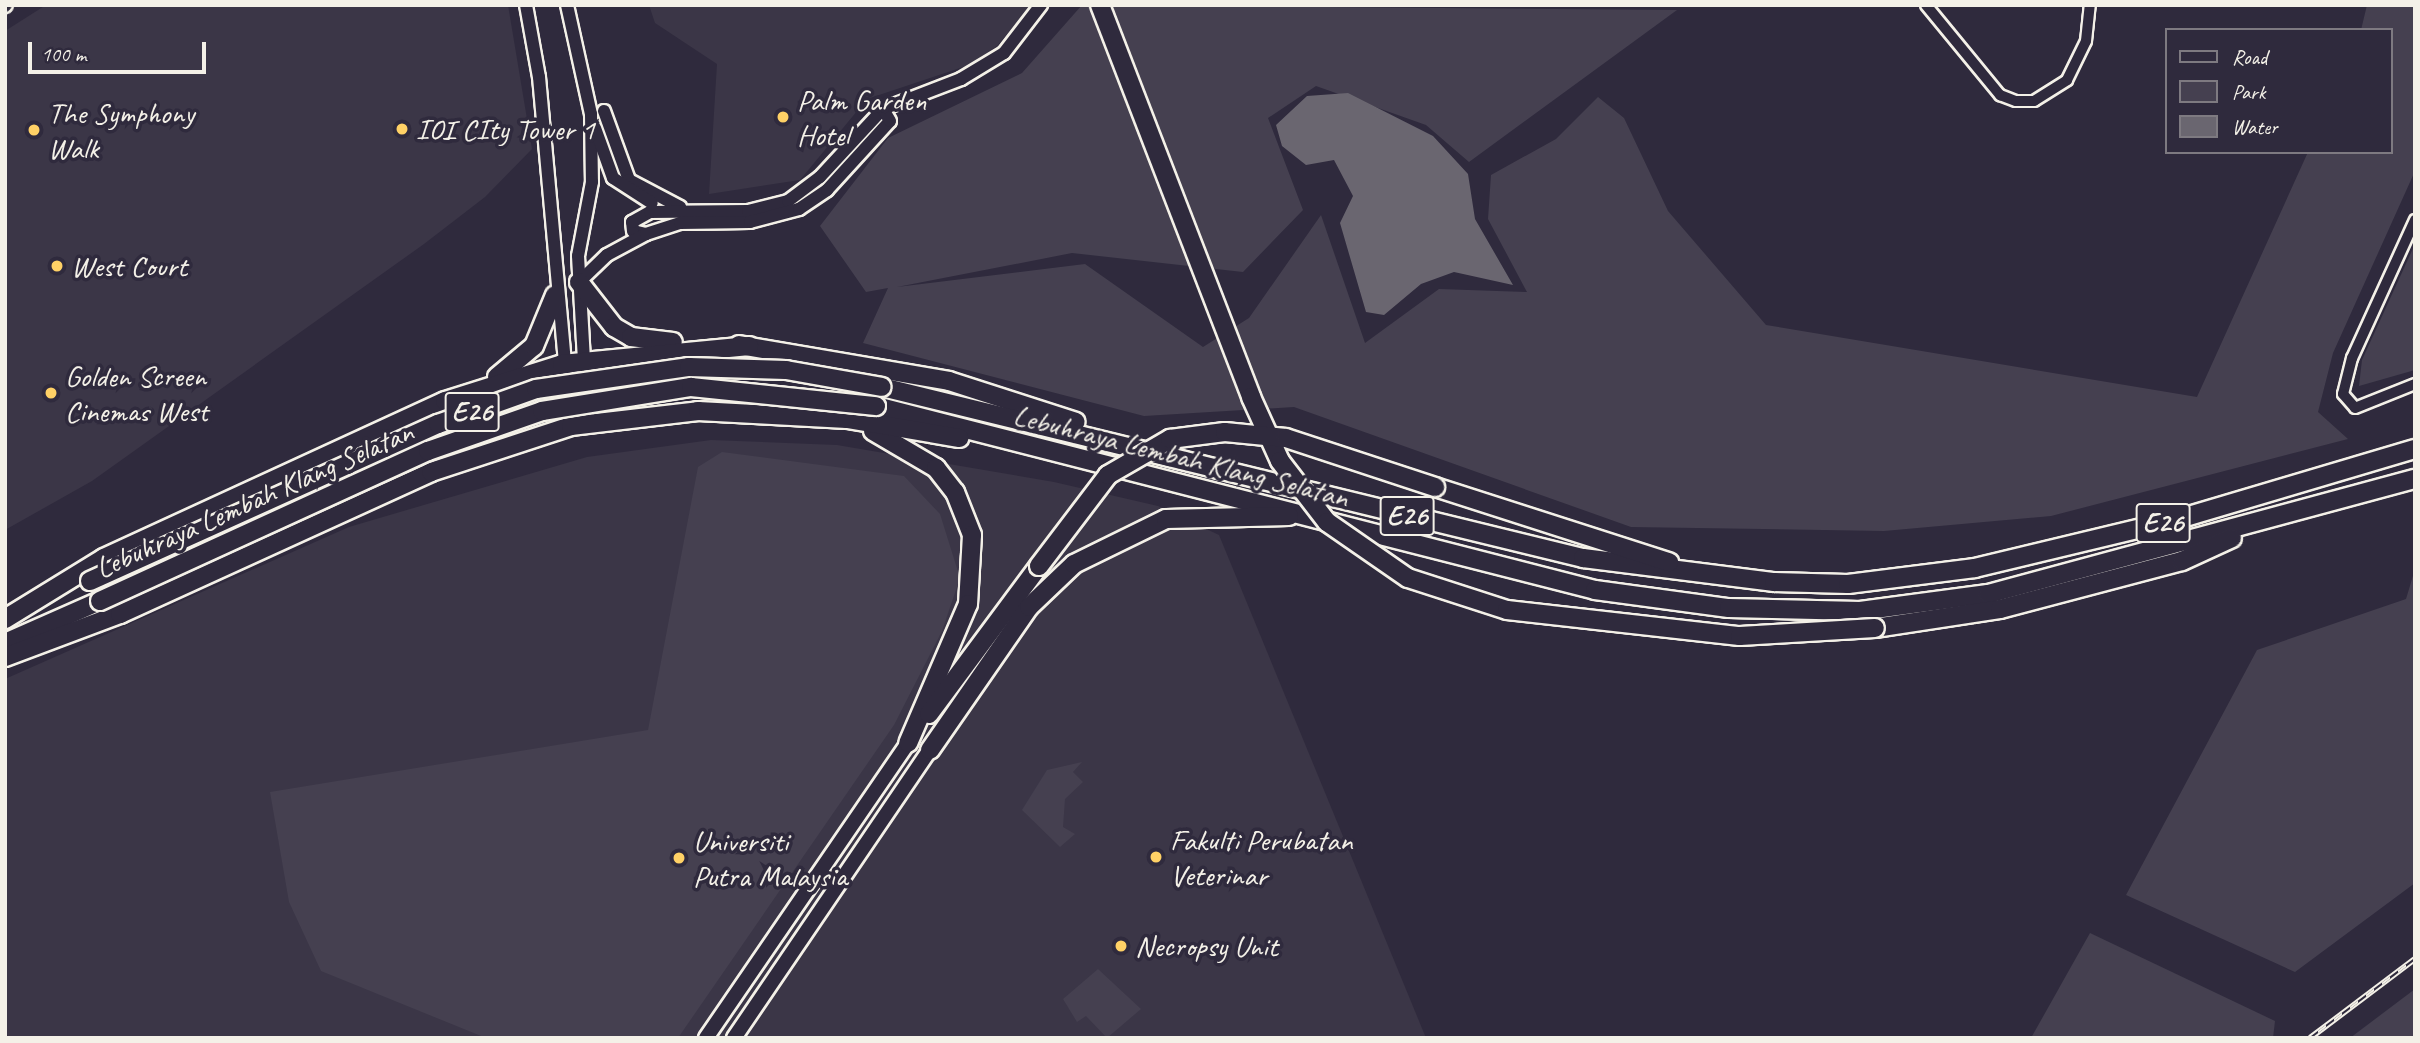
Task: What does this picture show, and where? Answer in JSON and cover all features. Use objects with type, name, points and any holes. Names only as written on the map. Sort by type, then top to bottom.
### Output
[{"type":"highway","points":[[1100,5],[1256,407],[1280,461],[1327,522],[1408,578],[1507,610],[1715,635],[1875,628],[2000,609],[2182,561],[2277,518]]},
{"type":"highway","points":[[579,282],[601,313],[631,337],[749,346],[949,382],[1052,413],[1106,438]]},
{"type":"highway","points":[[480,389],[534,346],[555,295]]},
{"type":"highway","points":[[5,619],[166,528],[480,389],[562,364],[749,346]]},
{"type":"highway","name":"Lebuhraya Lembah Klang Selatan","points":[[5,619],[438,424],[536,388],[689,368],[786,370],[882,387],[1106,438],[1583,558],[1712,576],[1848,584],[1975,568],[2175,520],[2415,449]]},
{"type":"highway","name":"Lebuhraya Lembah Klang Selatan","points":[[5,643],[428,451],[542,411],[691,387],[876,406],[1595,590],[1729,608],[1860,611],[1988,594],[2415,479]]},
{"type":"highway","points":[[5,657],[120,614],[431,472],[580,424],[698,411],[847,419],[951,438],[995,438]]},
{"type":"highway","points":[[847,419],[936,468],[955,492],[972,535],[968,604],[908,743]]},
{"type":"highway","points":[[908,743],[1108,475],[1134,455],[1180,437],[1226,432],[1286,438],[1712,576]]},
{"type":"highway","points":[[930,750],[1030,607],[1074,564],[1166,519],[1310,516]]},
{"type":"main road","points":[[706,1038],[908,743]]},
{"type":"main road","points":[[734,1038],[930,750]]},
{"type":"street","points":[[526,5],[539,77],[562,364],[580,424]]},
{"type":"street","points":[[567,5],[613,178],[630,194],[666,209]]},
{"type":"street","points":[[646,234],[634,231],[634,218],[666,209],[749,216],[788,201],[820,177],[883,109],[986,65],[1024,34],[1041,5]]},
{"type":"street","points":[[1926,5],[2000,94],[2016,101],[2034,101],[2067,80],[2086,41],[2090,5]]},
{"type":"street","points":[[579,282],[607,255],[646,234],[680,223],[799,209],[827,190],[890,121],[883,109]]},
{"type":"street","points":[[597,113],[629,180],[686,209]]},
{"type":"street","points":[[580,424],[579,282],[592,182],[597,113]]},
{"type":"street","points":[[2415,220],[2352,358],[2343,394],[2355,408],[2415,384]]},
{"type":"shaded area","points":[[46,5],[508,5],[532,149],[485,197],[424,244],[92,481],[5,530],[5,31]]},
{"type":"shaded area","name":"Palm Garden Hotel","points":[[649,5],[1031,5],[997,46],[969,65],[867,99],[800,180],[709,194],[717,64],[655,23]]},
{"type":"shaded area","name":"Universiti Putra Malaysia","points":[[711,440],[837,445],[1054,482],[1158,506],[1219,535],[1426,1038],[5,1038],[5,679],[349,527],[587,457]]},
{"type":"green space","points":[[1082,5],[1677,10],[1469,162],[1426,125],[1316,86],[1268,118],[1303,210],[1243,272],[1072,253],[897,287],[1085,264],[1203,347],[1249,318],[1321,215],[1365,343],[1439,289],[1527,292],[1488,219],[1491,175],[1556,139],[1598,97],[1624,118],[1668,211],[1766,325],[2197,397],[2307,154],[2392,154],[2392,28],[2361,28],[2367,5],[2415,5],[2415,171],[2333,353],[2318,412],[2348,439],[2051,516],[1884,531],[1631,527],[1294,407],[1144,416],[863,343],[888,288],[866,292],[820,226],[888,138],[1022,73]]},
{"type":"green space","points":[[2415,244],[2415,370],[2359,386],[2362,360]]},
{"type":"green space","points":[[722,452],[904,476],[940,514],[960,578],[942,631],[894,725],[678,1038],[486,1038],[321,971],[289,902],[270,792],[648,730],[698,467]]},
{"type":"green space","points":[[2415,569],[2415,883],[2295,972],[2126,895],[2257,650],[2406,599]]},
{"type":"green space","points":[[1082,762],[1073,772],[1083,782],[1065,799],[1063,827],[1075,834],[1060,847],[1022,810],[1047,770]]},
{"type":"green space","points":[[2090,933],[2275,1021],[2273,1038],[2031,1038]]},
{"type":"green space","points":[[1098,969],[1141,1009],[1107,1038],[1086,1016],[1077,1022],[1063,999]]},
{"type":"green space","points":[[2415,989],[2415,1038],[2350,1038]]},
{"type":"water","points":[[1348,93],[1433,136],[1468,174],[1475,219],[1513,285],[1454,272],[1421,284],[1384,315],[1366,312],[1340,223],[1353,196],[1334,160],[1306,165],[1282,146],[1276,125],[1307,96]]},
{"type":"railway","points":[[2310,1038],[2415,959]]},
{"type":"place","name":"Palm Garden Hotel","points":[[783,117]]},
{"type":"place","name":"IOI CIty Tower 1","points":[[402,129]]},
{"type":"place","name":"The Symphony Walk","points":[[34,130]]},
{"type":"place","name":"West Court","points":[[57,266]]},
{"type":"place","name":"Golden Screen Cinemas West","points":[[51,393]]},
{"type":"place","name":"Fakulti Perubatan Veterinar","points":[[1156,857]]},
{"type":"place","name":"Universiti Putra Malaysia","points":[[679,858]]},
{"type":"place","name":"Necropsy Unit","points":[[1121,946]]}]
